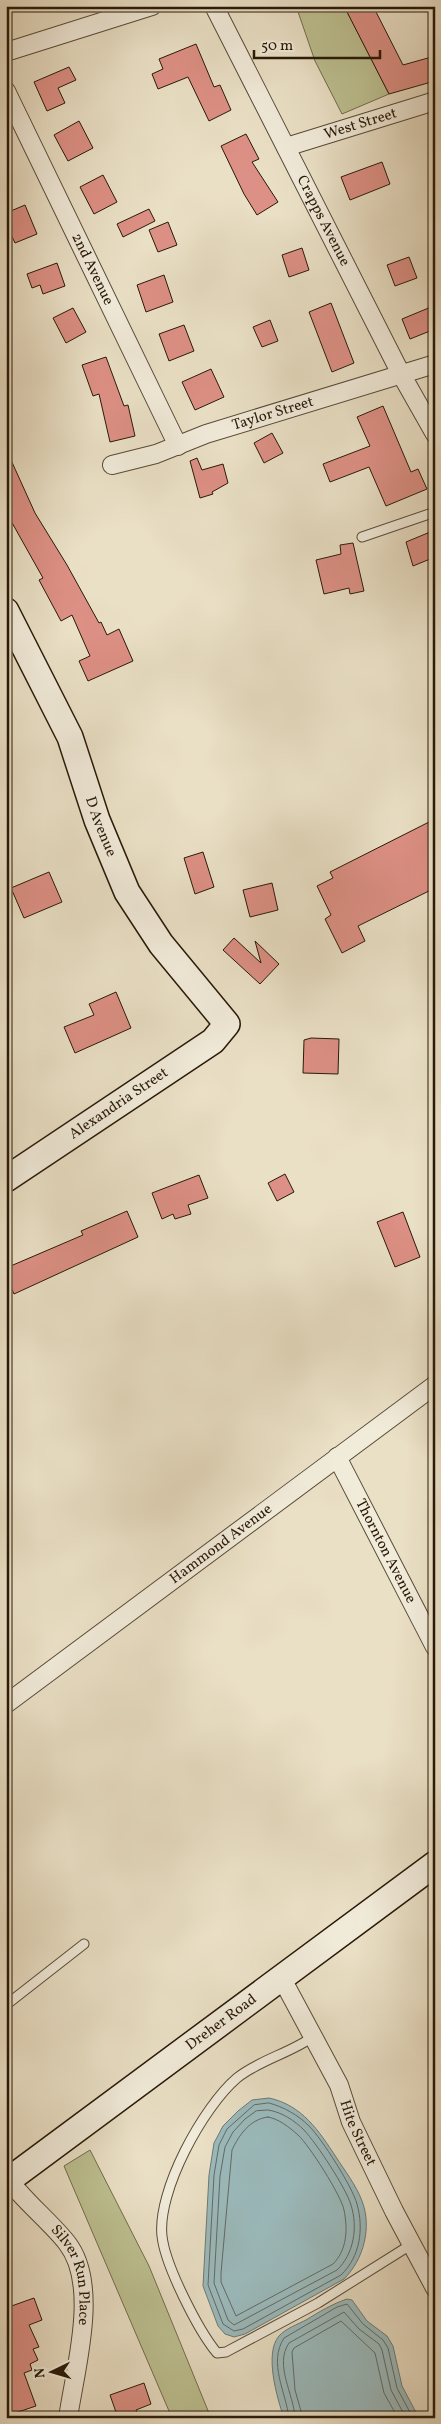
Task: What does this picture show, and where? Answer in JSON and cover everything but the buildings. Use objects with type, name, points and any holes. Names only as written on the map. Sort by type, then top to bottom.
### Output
[{"type":"street","points":[[6,52],[152,6]]},
{"type":"street","name":"Crapps Avenue","points":[[214,6],[402,374],[435,434]]},
{"type":"street","name":"2nd Avenue","points":[[6,91],[178,446]]},
{"type":"street","name":"West Street","points":[[286,147],[435,101]]},
{"type":"street","name":"Taylor Street","points":[[112,465],[178,446],[206,434],[435,364]]},
{"type":"street","name":"D Avenue","points":[[6,611],[70,737],[97,820],[127,892],[161,944],[227,1024]]},
{"type":"street","name":"Alexandria Street","points":[[6,1179],[213,1041],[227,1024]]},
{"type":"street","name":"Hammond Avenue","points":[[6,1704],[435,1385]]},
{"type":"street","name":"Thornton Avenue","points":[[337,1457],[435,1647]]},
{"type":"street","name":"Dreher Road","points":[[7,2179],[435,1864]]},
{"type":"street","name":"Hite Street","points":[[281,1977],[339,2085],[351,2122],[394,2211],[435,2288]]},
{"type":"street","name":"Silver Run Place","points":[[7,2179],[68,2244],[83,2278],[85,2307],[68,2418]]},
{"type":"lane","points":[[362,537],[435,512]]},
{"type":"lane","points":[[6,2005],[84,1944]]},
{"type":"lane","points":[[314,2036],[300,2046],[237,2078],[191,2137],[172,2181],[162,2219],[162,2237],[183,2293],[209,2344],[217,2353],[226,2352],[318,2303],[412,2244]]},
{"type":"green space","points":[[296,6],[344,6],[389,94],[342,114],[315,61]]},
{"type":"green space","points":[[90,2150],[149,2266],[211,2418],[172,2418],[64,2166]]},
{"type":"water","points":[[269,2098],[281,2101],[300,2113],[323,2138],[360,2195],[365,2211],[366,2232],[357,2262],[344,2279],[245,2334],[234,2337],[225,2334],[218,2326],[203,2286],[209,2175],[214,2143],[223,2126],[252,2100]]},
{"type":"water","points":[[347,2299],[352,2300],[367,2321],[387,2336],[393,2346],[402,2386],[419,2418],[284,2418],[278,2399],[272,2364],[272,2353],[279,2336],[288,2329]]}]
